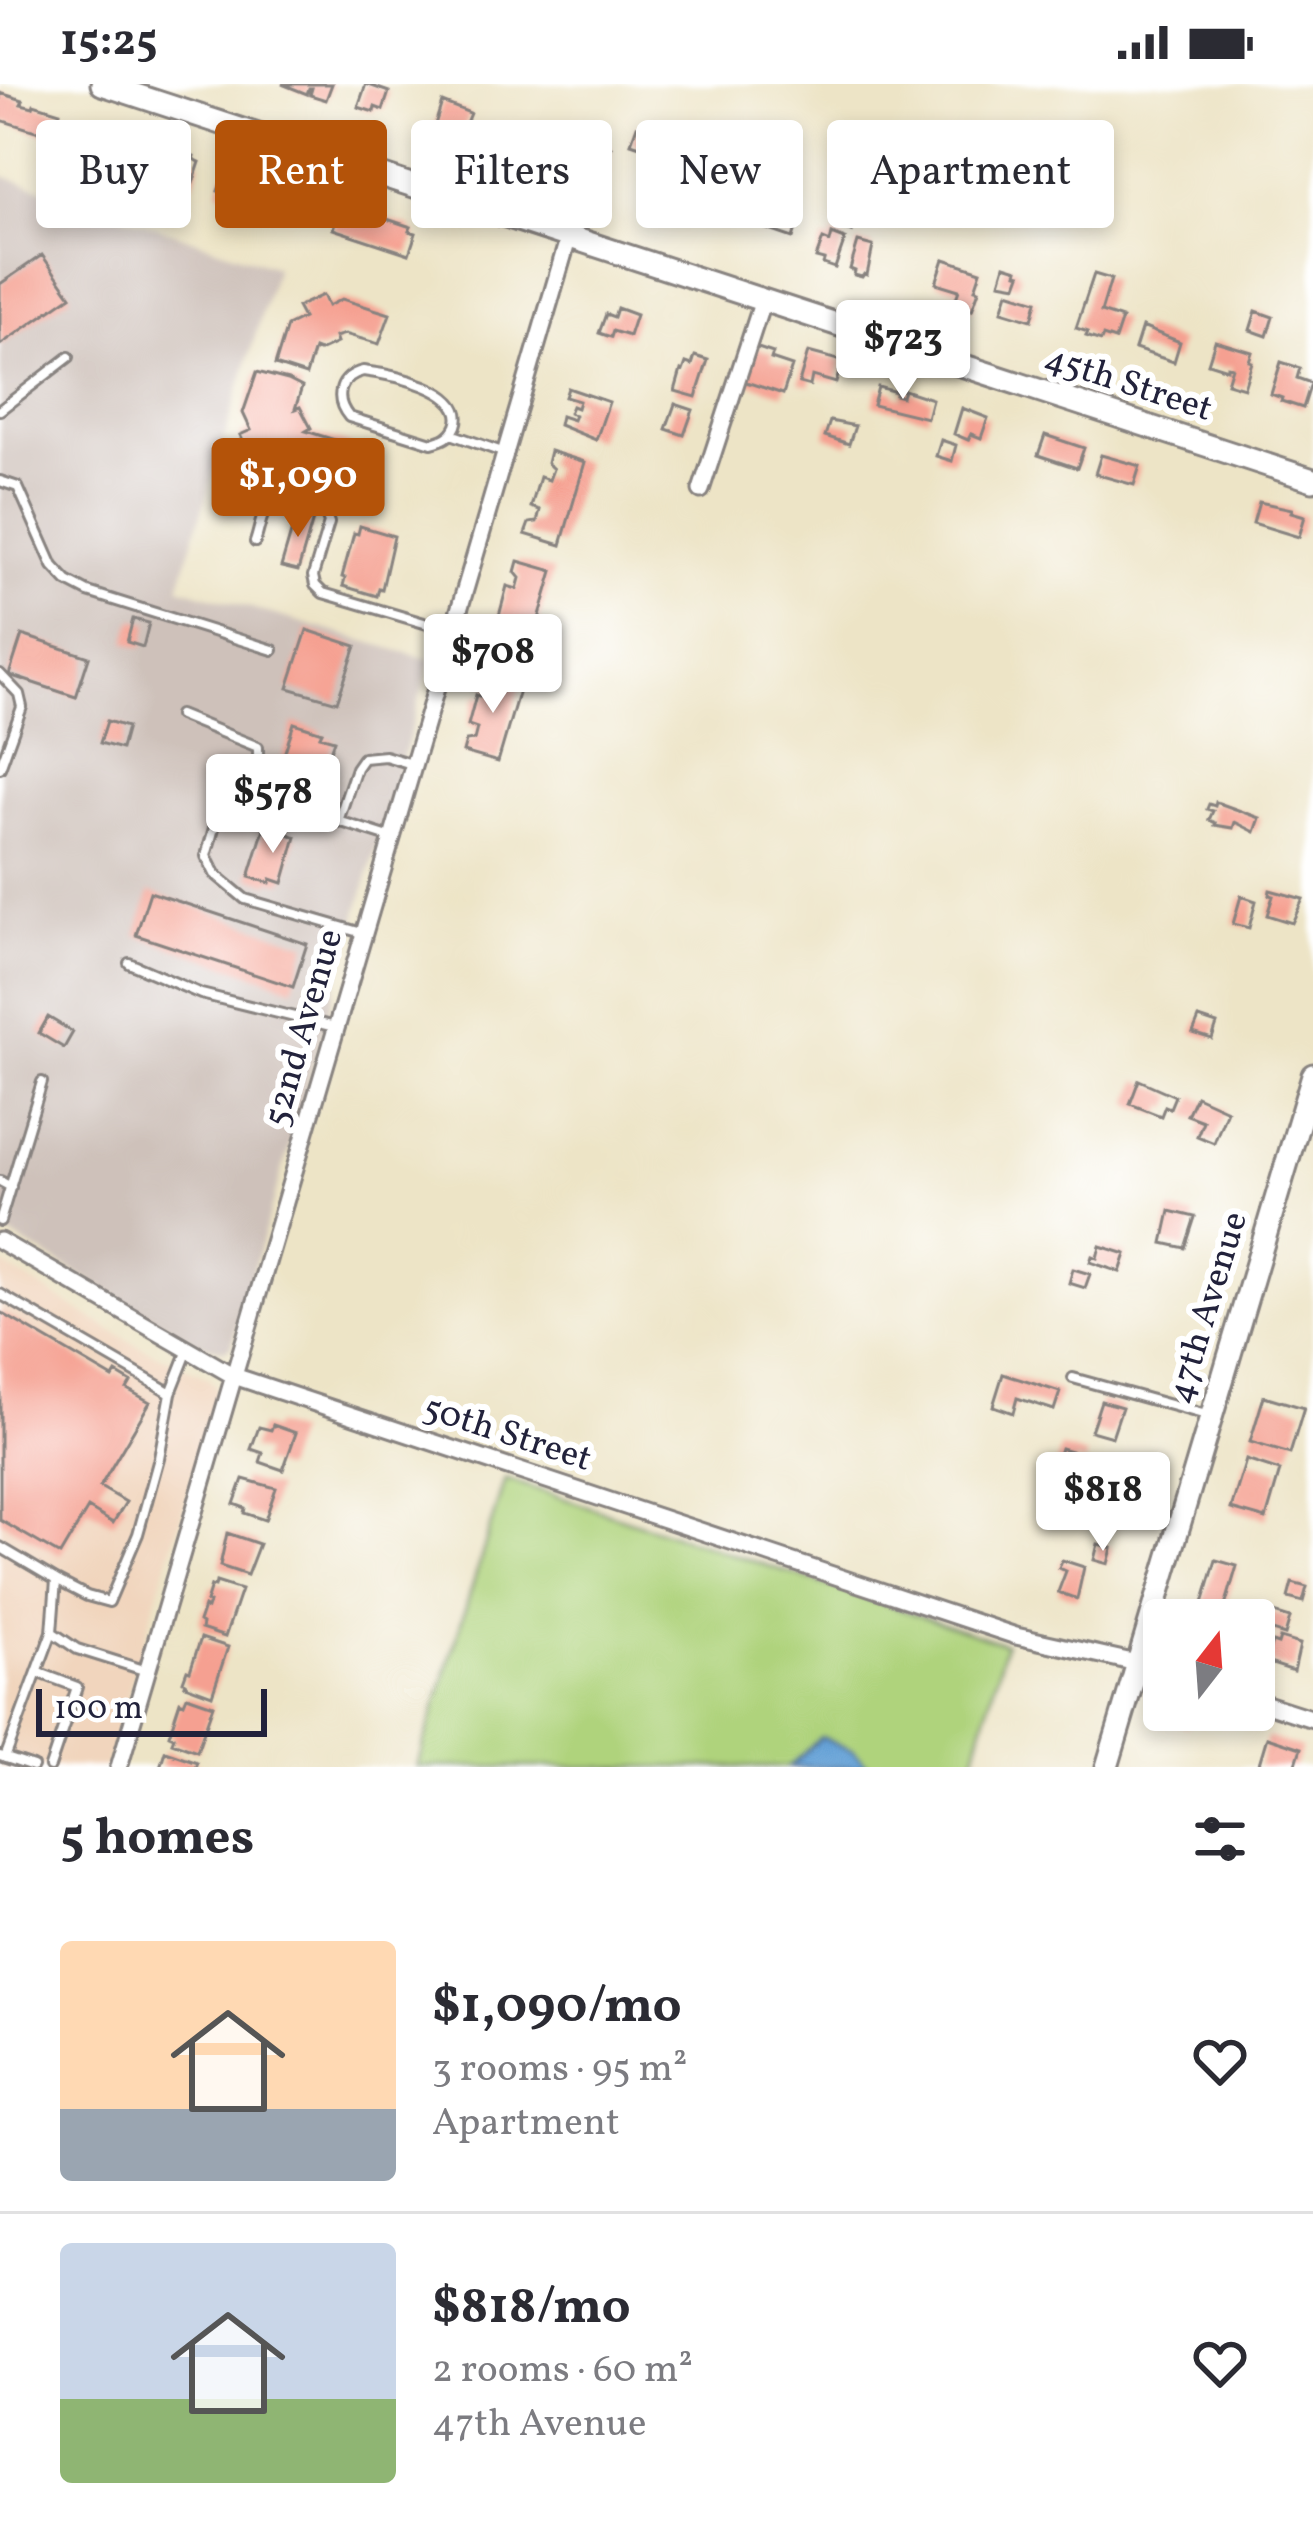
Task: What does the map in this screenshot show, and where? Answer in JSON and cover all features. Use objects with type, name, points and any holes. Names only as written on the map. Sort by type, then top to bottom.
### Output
[{"type":"street","name":"45th Street","points":[[102,84],[1313,479]]},
{"type":"street","name":"52nd Avenue","points":[[119,1767],[569,236]]},
{"type":"street","points":[[700,490],[763,300]]},
{"type":"street","name":"47th Avenue","points":[[1107,1767],[1313,1075]]},
{"type":"street","name":"50th Street","points":[[0,1241],[234,1376],[1016,1636],[1137,1663]]},
{"type":"street","points":[[1137,1663],[1143,1665]]},
{"type":"street","points":[[1275,1707],[1313,1719]]},
{"type":"lane","points":[[0,410],[70,357]]},
{"type":"lane","points":[[363,371],[439,391],[456,408],[457,424],[451,434],[432,442],[357,421],[343,410],[342,385],[363,371]]},
{"type":"lane","points":[[451,434],[505,453]]},
{"type":"lane","points":[[0,481],[18,487],[53,566],[67,580],[88,592],[273,650]]},
{"type":"lane","points":[[256,542],[272,502],[280,500],[326,515],[329,523],[314,576],[323,593],[452,632]]},
{"type":"lane","points":[[0,674],[20,694],[22,707],[0,768]]},
{"type":"lane","points":[[179,715],[258,747],[258,782],[272,800],[392,838]]},
{"type":"lane","points":[[338,821],[363,758],[385,756],[413,764]]},
{"type":"lane","points":[[214,828],[206,856],[215,874],[245,898],[364,933]]},
{"type":"lane","points":[[128,963],[201,994],[336,1027]]},
{"type":"lane","points":[[0,1222],[42,1082]]},
{"type":"lane","points":[[0,1181],[11,1187]]},
{"type":"lane","points":[[0,1294],[171,1393]]},
{"type":"lane","points":[[0,1547],[87,1596],[109,1602],[138,1534],[171,1393],[188,1349]]},
{"type":"lane","points":[[1072,1378],[1211,1416]]},
{"type":"lane","points":[[33,1767],[3,1757],[52,1632],[56,1580]]},
{"type":"lane","points":[[52,1632],[77,1649],[147,1671]]},
{"type":"lane","points":[[37,1672],[76,1687],[50,1767]]},
{"type":"shaded area","points":[[0,175],[36,187],[36,228],[159,228],[276,267],[179,587],[431,660],[231,1346],[225,1351],[199,1344],[0,1229]]},
{"type":"shaded area","points":[[0,1263],[134,1344],[215,1386],[217,1396],[106,1767],[0,1767]]},
{"type":"green space","points":[[505,1479],[1005,1644],[972,1767],[417,1767]]},
{"type":"water","points":[[821,1737],[854,1751],[869,1767],[789,1767]]},
{"type":"building","points":[[282,84],[332,84],[326,100],[310,95],[312,88],[307,94]]},
{"type":"building","points":[[366,84],[389,92],[383,110],[358,107]]},
{"type":"building","points":[[0,93],[23,100],[21,104],[60,112],[65,118],[36,120],[36,131],[0,120]]},
{"type":"building","points":[[442,102],[470,113],[467,120],[436,120]]},
{"type":"building","points":[[191,155],[200,162],[191,182]]},
{"type":"building","points":[[387,219],[416,233],[409,254],[333,229],[387,228]]},
{"type":"building","points":[[764,228],[796,228],[793,238]]},
{"type":"building","points":[[832,234],[845,239],[835,268],[816,258],[823,239],[830,242]]},
{"type":"building","points":[[858,242],[873,246],[867,275],[862,277],[850,269]]},
{"type":"building","points":[[42,255],[71,296],[0,345],[0,284]]},
{"type":"building","points":[[944,259],[981,271],[972,310],[954,304],[959,290],[936,283]]},
{"type":"building","points":[[1005,265],[1021,274],[1017,285],[1000,282]]},
{"type":"building","points":[[1094,274],[1111,279],[1101,312],[1122,319],[1115,340],[1103,336],[1101,341],[1076,328]]},
{"type":"building","points":[[1008,292],[1037,301],[1032,320],[1002,311]]},
{"type":"building","points":[[323,295],[328,306],[342,299],[390,314],[379,344],[345,334],[335,337],[337,343],[314,349],[306,375],[275,365],[287,326],[303,318],[297,307]]},
{"type":"building","points":[[617,308],[636,315],[629,336],[599,333],[606,314],[614,317]]},
{"type":"building","points":[[1256,311],[1273,317],[1267,336],[1250,330]]},
{"type":"building","points":[[1142,327],[1180,342],[1174,362],[1135,349]]},
{"type":"building","points":[[1215,341],[1252,352],[1244,388],[1227,383],[1232,367],[1208,363]]},
{"type":"building","points":[[755,347],[792,366],[783,394],[743,381]]},
{"type":"building","points":[[808,352],[842,361],[836,383],[812,376],[810,386],[799,383]]},
{"type":"building","points":[[695,356],[708,360],[696,397],[675,391],[681,370],[686,363],[692,365]]},
{"type":"building","points":[[1281,362],[1300,368],[1297,378],[1311,383],[1303,408],[1271,394]]},
{"type":"building","points":[[257,372],[302,387],[295,409],[300,407],[311,428],[306,431],[351,445],[337,491],[272,469],[264,454],[252,459],[240,435],[251,430],[243,413]]},
{"type":"building","points":[[878,387],[902,397],[904,390],[932,399],[927,418],[873,405]]},
{"type":"building","points":[[568,388],[609,402],[596,440],[559,425],[561,416],[573,420],[575,415],[569,413],[579,401],[565,397]]},
{"type":"building","points":[[675,404],[693,410],[684,435],[666,429]]},
{"type":"building","points":[[962,408],[988,418],[981,438],[971,434],[968,440],[954,434]]},
{"type":"building","points":[[830,421],[855,426],[849,444],[825,436]]},
{"type":"building","points":[[1045,435],[1084,448],[1077,468],[1038,455]]},
{"type":"building","points":[[941,440],[956,445],[952,461],[936,456]]},
{"type":"building","points":[[550,451],[585,462],[561,545],[525,534],[529,523],[537,522],[540,510],[531,507],[540,477],[549,480],[553,469],[547,463]]},
{"type":"building","points":[[1101,455],[1140,466],[1134,485],[1095,474]]},
{"type":"building","points":[[1259,502],[1305,516],[1299,537],[1253,523]]},
{"type":"building","points":[[298,509],[315,513],[298,571],[281,567]]},
{"type":"building","points":[[360,526],[394,536],[377,596],[343,586],[354,533],[358,534]]},
{"type":"building","points":[[518,561],[553,571],[529,653],[494,643],[509,619],[499,616],[507,586],[517,589]]},
{"type":"building","points":[[133,619],[149,623],[143,647],[127,642]]},
{"type":"building","points":[[307,630],[356,646],[337,702],[288,688]]},
{"type":"building","points":[[22,635],[89,657],[76,697],[9,675]]},
{"type":"building","points":[[486,670],[522,680],[498,762],[463,752],[477,728],[468,725],[476,695],[486,698]]},
{"type":"building","points":[[107,721],[127,727],[121,749],[100,743]]},
{"type":"building","points":[[294,723],[334,740],[317,793],[275,783]]},
{"type":"building","points":[[1216,802],[1260,818],[1255,832],[1235,822],[1233,828],[1215,825],[1209,820],[1213,811],[1207,809]]},
{"type":"building","points":[[265,825],[296,837],[283,883],[249,877]]},
{"type":"building","points":[[1270,890],[1303,899],[1292,923],[1267,915],[1273,896]]},
{"type":"building","points":[[150,892],[307,944],[293,987],[136,935]]},
{"type":"building","points":[[1241,896],[1256,901],[1249,928],[1233,924]]},
{"type":"building","points":[[48,1017],[73,1032],[64,1048],[39,1033]]},
{"type":"building","points":[[1199,1018],[1217,1024],[1212,1039],[1193,1033]]},
{"type":"building","points":[[1139,1080],[1175,1096],[1161,1116],[1130,1104]]},
{"type":"building","points":[[1196,1096],[1227,1110],[1214,1143],[1197,1136],[1203,1121],[1187,1115]]},
{"type":"building","points":[[1170,1211],[1195,1217],[1185,1248],[1163,1243]]},
{"type":"building","points":[[1100,1246],[1126,1254],[1120,1272],[1090,1262],[1092,1256],[1097,1258]]},
{"type":"building","points":[[1073,1269],[1090,1274],[1085,1288],[1069,1283]]},
{"type":"building","points":[[0,1312],[113,1378],[116,1373],[131,1382],[127,1389],[150,1402],[100,1487],[126,1502],[113,1523],[88,1508],[60,1555],[0,1520]]},
{"type":"building","points":[[1003,1374],[1060,1392],[1054,1410],[1017,1398],[1013,1413],[993,1406]]},
{"type":"building","points":[[1264,1396],[1304,1408],[1290,1454],[1250,1442]]},
{"type":"building","points":[[1101,1401],[1122,1407],[1112,1437],[1091,1431]]},
{"type":"building","points":[[273,1425],[296,1433],[283,1470],[260,1462],[263,1453],[251,1449],[259,1427],[271,1430]]},
{"type":"building","points":[[1061,1448],[1087,1456],[1085,1463],[1076,1460],[1073,1473],[1055,1467]]},
{"type":"building","points":[[1246,1460],[1280,1471],[1266,1519],[1231,1509]]},
{"type":"building","points":[[1102,1466],[1132,1474],[1129,1488],[1099,1479]]},
{"type":"building","points":[[243,1479],[276,1488],[265,1520],[234,1504]]},
{"type":"building","points":[[227,1533],[259,1544],[247,1575],[220,1566]]},
{"type":"building","points":[[1098,1544],[1112,1548],[1108,1564],[1094,1560]]},
{"type":"building","points":[[1062,1560],[1084,1567],[1077,1599],[1058,1592],[1066,1571],[1059,1568]]},
{"type":"building","points":[[1216,1560],[1237,1566],[1227,1599],[1204,1599]]},
{"type":"building","points":[[216,1582],[241,1590],[225,1637],[201,1629],[199,1622]]},
{"type":"building","points":[[1292,1583],[1307,1587],[1303,1602],[1288,1598]]},
{"type":"building","points":[[1275,1613],[1290,1618],[1285,1635],[1275,1632]]},
{"type":"building","points":[[201,1638],[228,1647],[212,1695],[183,1681]]},
{"type":"building","points":[[1280,1638],[1300,1644],[1294,1671],[1275,1665]]},
{"type":"building","points":[[187,1696],[213,1705],[197,1751],[172,1742],[174,1737],[169,1735],[180,1701],[184,1703]]},
{"type":"building","points":[[1267,1737],[1301,1748],[1295,1767],[1258,1767]]},
{"type":"building","points":[[165,1751],[197,1762],[195,1767],[160,1767]]}]
